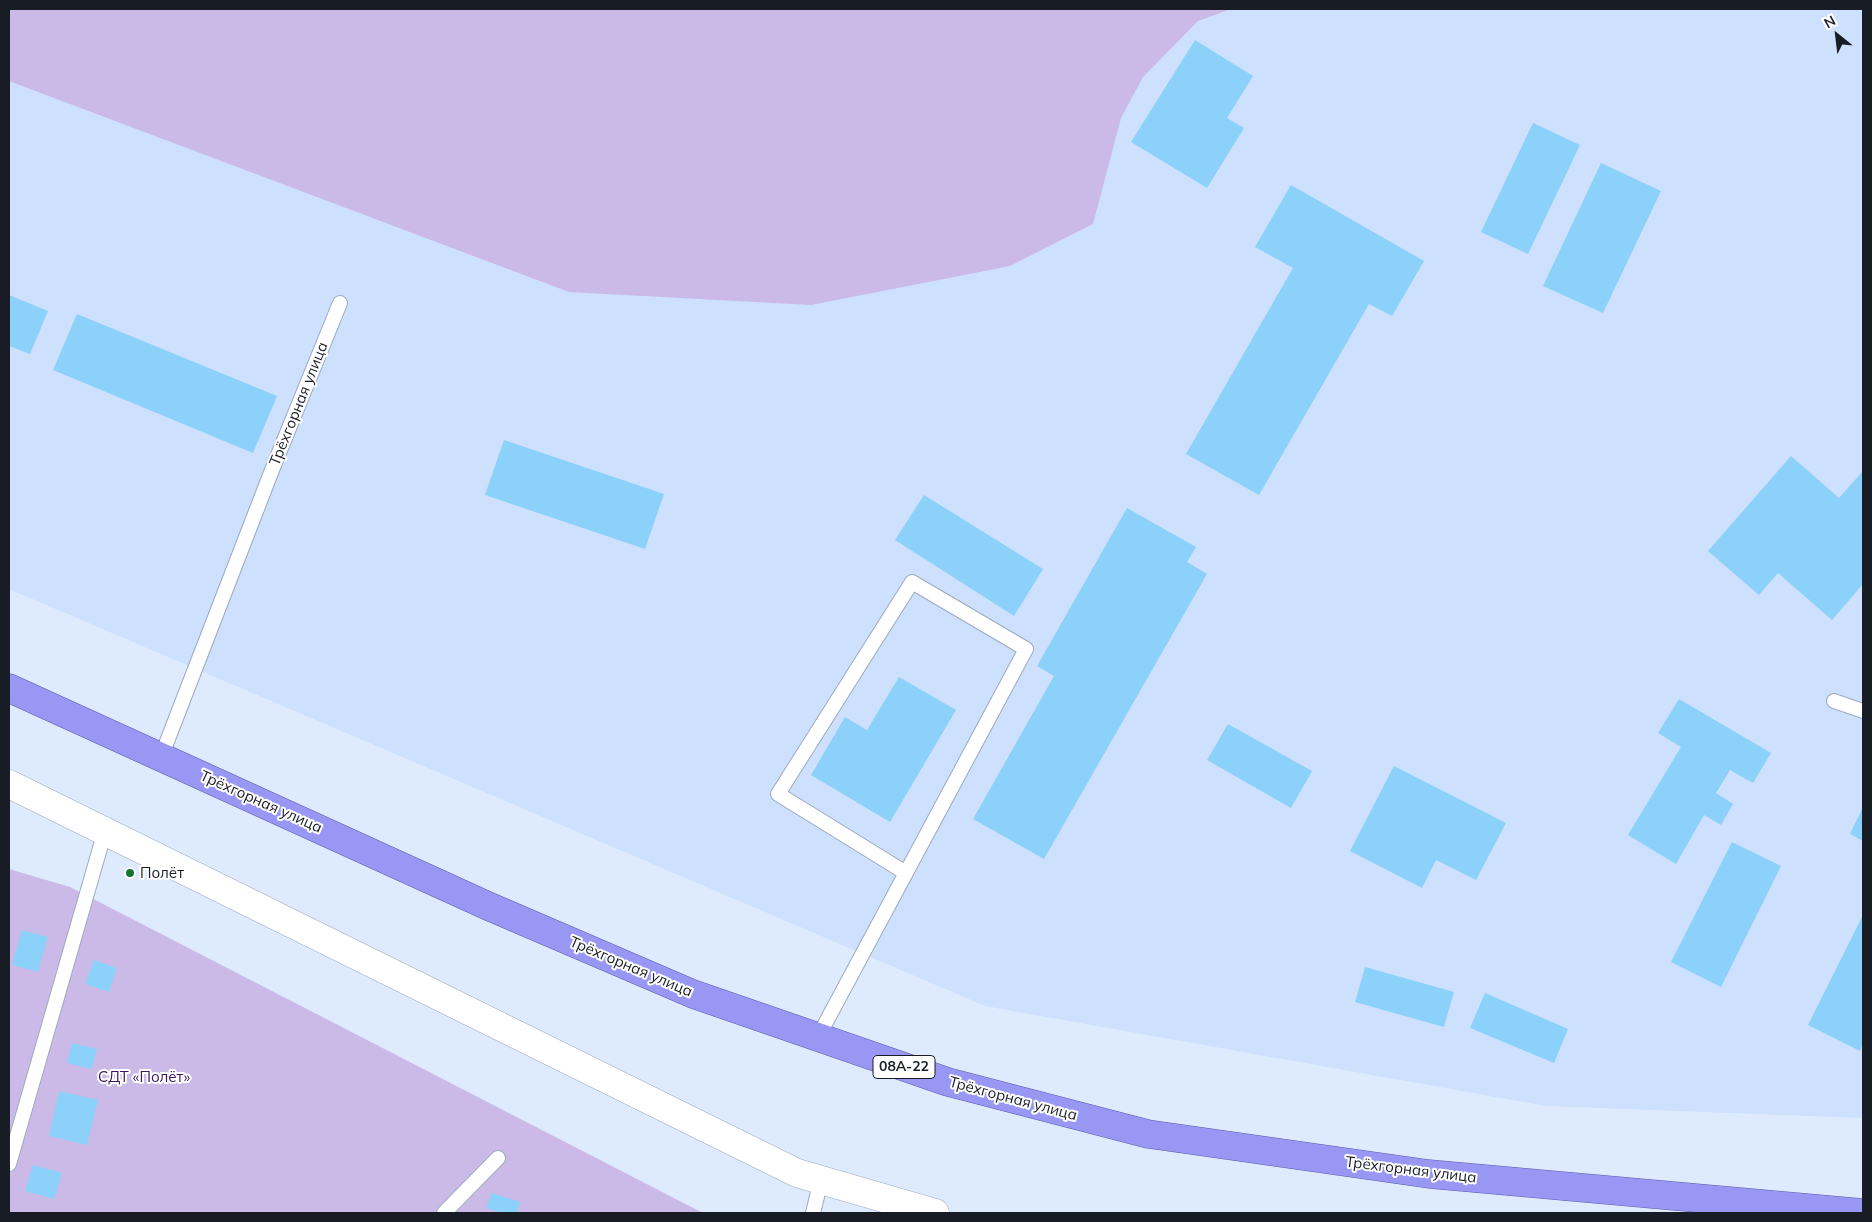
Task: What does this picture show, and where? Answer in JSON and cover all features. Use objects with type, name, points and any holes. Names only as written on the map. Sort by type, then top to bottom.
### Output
[{"type":"highway","name":"Трёхгорная улица","points":[[9,688],[488,906],[693,994],[948,1082],[1148,1134],[1429,1174],[1863,1213]]},
{"type":"street","points":[[9,784],[798,1174],[936,1213]]},
{"type":"lane","name":"Трёхгорная улица","points":[[162,758],[272,470],[340,303]]},
{"type":"lane","points":[[818,1037],[1026,650],[912,582],[778,794],[906,873]]},
{"type":"lane","points":[[1834,701],[1863,711]]},
{"type":"lane","points":[[9,1164],[105,832]]},
{"type":"lane","points":[[444,1213],[498,1158]]},
{"type":"lane","points":[[815,1213],[821,1180]]},
{"type":"shaded area","points":[[9,9],[1863,9],[1863,1118],[1546,1106],[985,1006],[9,589]]},
{"type":"green space","points":[[9,9],[1231,9],[1198,21],[1143,77],[1121,118],[1093,224],[1010,266],[811,305],[569,292],[9,81]]},
{"type":"green space","name":"СДТ «Полёт»","points":[[9,869],[70,887],[703,1213],[9,1213]]},
{"type":"building","points":[[1195,40],[1253,76],[1227,118],[1244,128],[1207,188],[1131,142]]},
{"type":"building","points":[[1533,123],[1580,145],[1528,254],[1481,232]]},
{"type":"building","points":[[1601,163],[1661,191],[1603,313],[1543,286]]},
{"type":"building","points":[[1291,185],[1424,261],[1392,316],[1369,304],[1259,495],[1186,454],[1293,268],[1255,247]]},
{"type":"building","points":[[9,295],[48,311],[30,354],[9,346]]},
{"type":"building","points":[[77,314],[277,396],[253,453],[53,370]]},
{"type":"building","points":[[504,440],[664,494],[645,549],[485,495]]},
{"type":"building","points":[[1791,456],[1839,498],[1863,471],[1863,584],[1832,620],[1778,573],[1759,595],[1708,551]]},
{"type":"building","points":[[924,495],[1043,569],[1014,616],[895,540]]},
{"type":"building","points":[[1127,508],[1196,547],[1187,562],[1207,574],[1044,859],[973,819],[1054,676],[1037,666]]},
{"type":"building","points":[[899,677],[956,710],[890,822],[811,775],[845,717],[867,730]]},
{"type":"building","points":[[1679,699],[1771,753],[1753,783],[1730,770],[1716,793],[1733,804],[1721,825],[1704,815],[1676,864],[1628,835],[1681,747],[1658,733]]},
{"type":"building","points":[[1228,724],[1312,771],[1291,808],[1207,760]]},
{"type":"building","points":[[1394,766],[1506,823],[1476,880],[1436,860],[1422,888],[1350,851]]},
{"type":"building","points":[[1863,807],[1863,841],[1850,834]]},
{"type":"building","points":[[1732,842],[1781,866],[1721,987],[1671,962]]},
{"type":"building","points":[[1863,915],[1863,1043],[1860,1051],[1808,1025]]},
{"type":"building","points":[[22,930],[48,937],[38,972],[12,965]]},
{"type":"building","points":[[94,960],[117,968],[109,992],[85,984]]},
{"type":"building","points":[[1365,967],[1454,992],[1444,1027],[1355,1002]]},
{"type":"building","points":[[1485,993],[1568,1029],[1554,1063],[1470,1028]]},
{"type":"building","points":[[72,1043],[97,1049],[92,1069],[67,1063]]},
{"type":"building","points":[[59,1091],[98,1100],[87,1145],[49,1136]]},
{"type":"building","points":[[33,1165],[62,1173],[54,1199],[25,1191]]},
{"type":"building","points":[[492,1193],[520,1202],[517,1213],[502,1213],[486,1208]]},
{"type":"place","name":"Полёт","points":[[130,873]]}]
